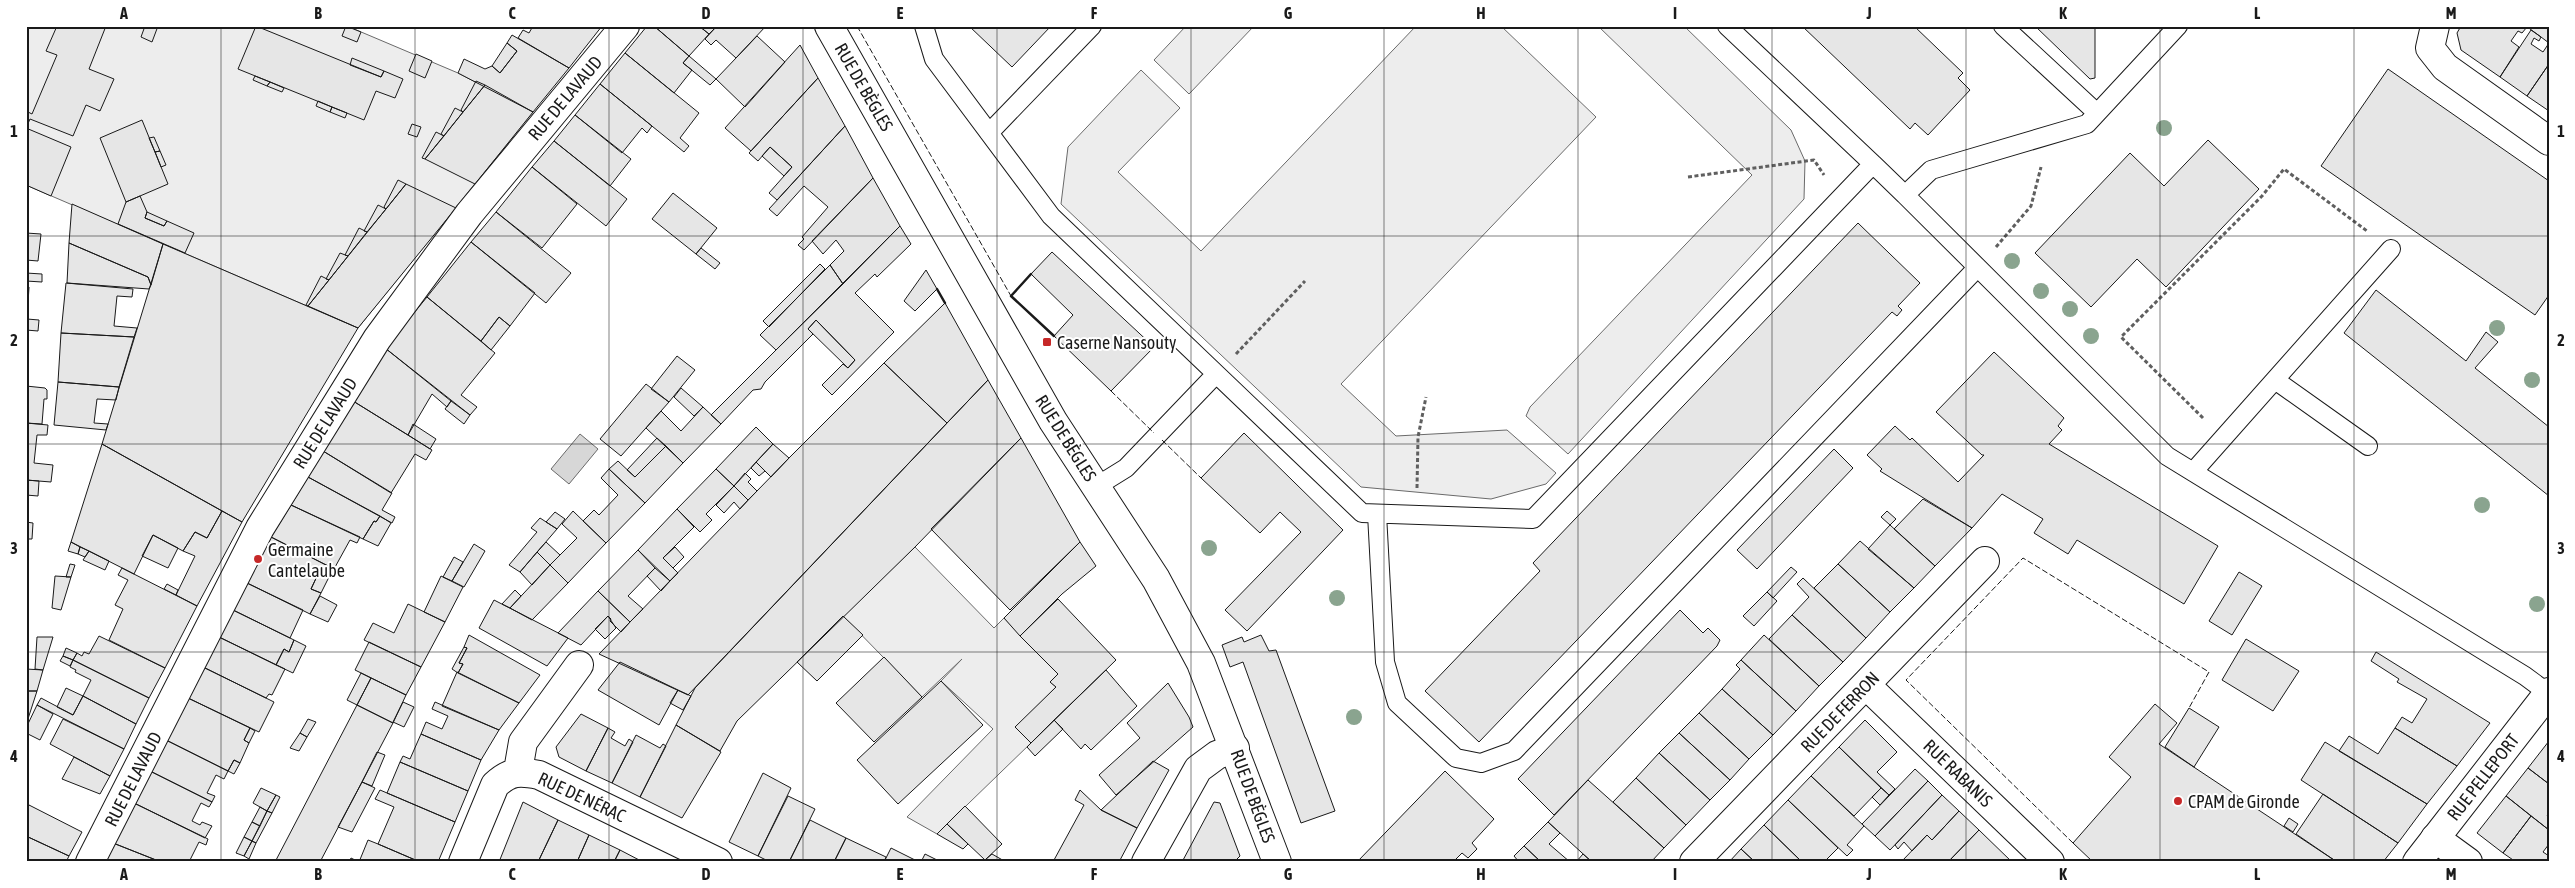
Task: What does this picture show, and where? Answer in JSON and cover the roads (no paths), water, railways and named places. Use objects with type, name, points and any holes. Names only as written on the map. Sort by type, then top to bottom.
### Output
[{"type":"street","name":"RUE DE LAVAUD","points":[[90,862],[260,528],[377,339],[469,214],[624,26]]},
{"type":"street","name":"RUE DE BÈGLES","points":[[829,26],[1053,421],[1097,486],[1165,596],[1201,663],[1277,862]]},
{"type":"street","points":[[2436,26],[2430,48],[2445,67],[2549,141]]},
{"type":"street","name":"RUE DE FERRON","points":[[1694,862],[1985,561]]},
{"type":"street","points":[[518,771],[523,742],[579,665]]},
{"type":"street","name":"RUE RABANIS","points":[[1866,685],[2050,862]]},
{"type":"street","name":"RUE PELLEPORT","points":[[2417,862],[2548,693]]},
{"type":"street","points":[[1146,862],[1198,769],[1217,755],[1235,748]]},
{"type":"street","name":"RUE DE NÉRAC","points":[[463,862],[495,785],[505,775],[518,771],[538,775],[718,862]]},
{"type":"street","points":[[2435,838],[2468,862]]},
{"type":"lane","points":[[924,26],[934,59],[1051,216],[1362,513],[1533,519],[1873,164]]},
{"type":"lane","points":[[989,133],[1092,26]]},
{"type":"lane","points":[[1727,26],[1905,195],[2167,456],[2525,676],[2548,693]]},
{"type":"lane","points":[[2003,26],[2096,113]]},
{"type":"lane","points":[[1905,195],[1931,170],[2087,124],[2176,27]]},
{"type":"lane","points":[[2193,472],[2391,249]]},
{"type":"lane","points":[[1378,514],[1385,662],[1397,703],[1456,758],[1481,763],[1514,751],[1977,268]]},
{"type":"lane","points":[[1097,486],[1126,468],[1216,374]]},
{"type":"lane","points":[[2275,380],[2368,446]]},
{"type":"place","name":"Caserne Nansouty","points":[[1047,342]]},
{"type":"place","name":"Germaine Cantelaube","points":[[258,559]]},
{"type":"place","name":"CPAM de Gironde","points":[[2178,801]]}]
